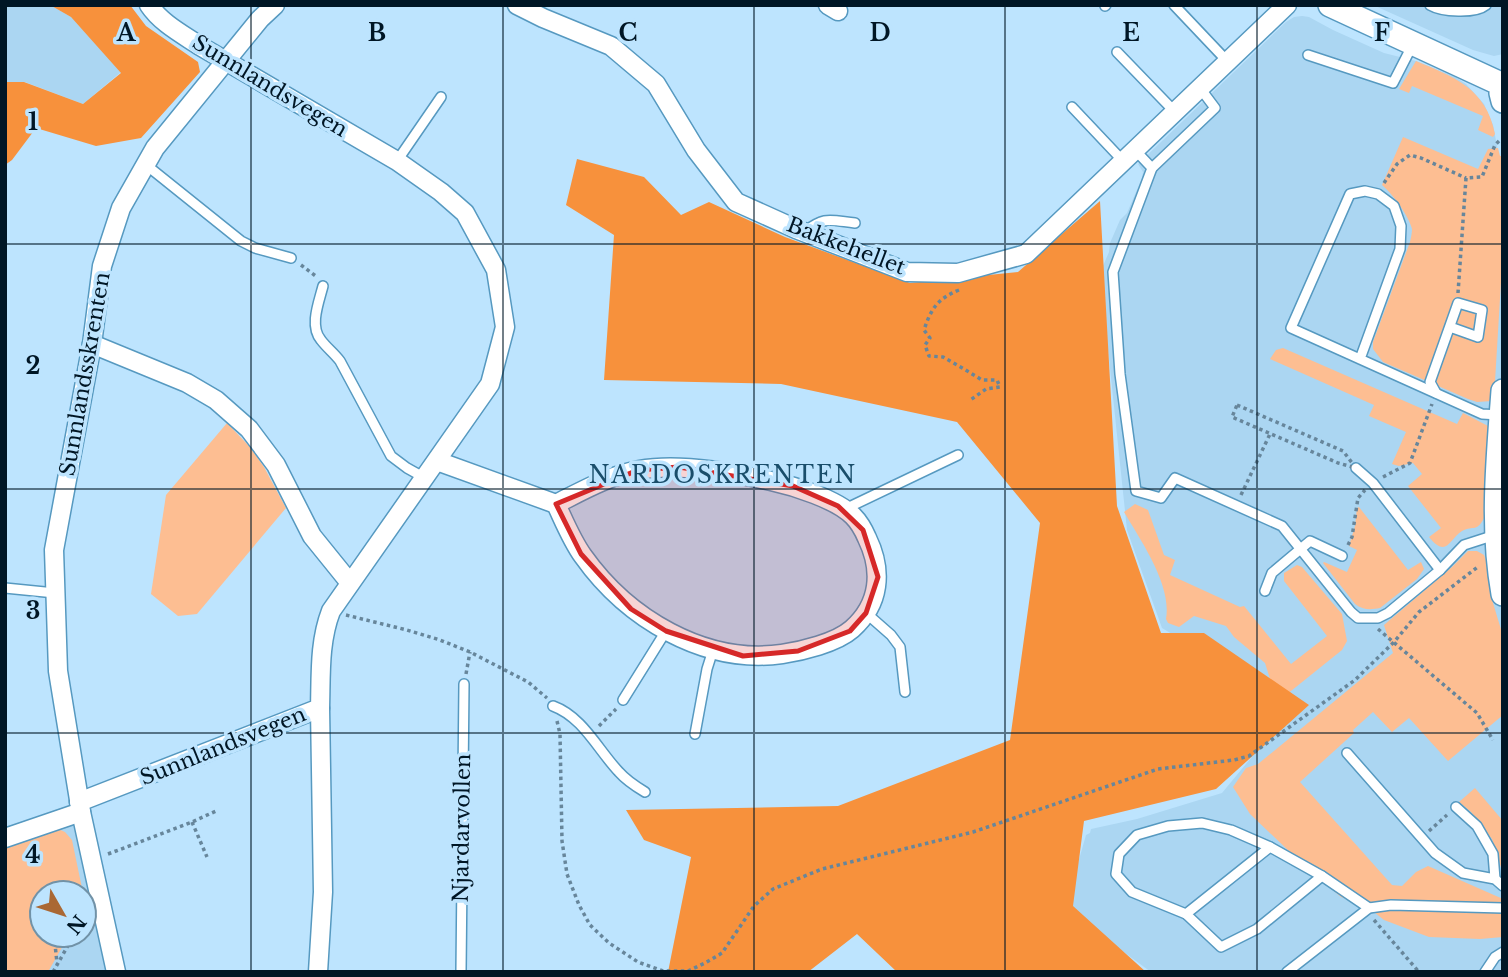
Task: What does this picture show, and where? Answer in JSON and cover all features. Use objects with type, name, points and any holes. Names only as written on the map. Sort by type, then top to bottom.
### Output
[{"type":"street","name":"Sunnlandsvegen","points":[[5,838],[320,708],[322,643],[331,611],[490,384],[505,327],[496,270],[465,213],[441,192],[397,161],[168,25],[149,5]]},
{"type":"street","name":"Sunnlandsskrenten","points":[[116,972],[80,807],[58,671],[54,550],[92,344],[102,266],[121,208],[155,149],[260,19],[275,5]]},
{"type":"street","name":"Bakkehellet","points":[[517,5],[611,46],[656,84],[696,150],[736,202],[907,272],[958,273],[1026,254],[1287,5]]},
{"type":"street","points":[[1329,5],[1503,85],[1503,101]]},
{"type":"street","points":[[92,344],[187,383],[216,400],[248,429],[276,465],[312,536],[350,583]]},
{"type":"street","points":[[1503,391],[1496,535],[1503,594]]},
{"type":"street","points":[[436,461],[556,504],[581,554],[631,609],[666,631],[713,650],[743,656],[768,656],[821,645],[850,631],[866,613],[874,597],[878,578],[875,554],[853,516],[793,486],[750,476],[679,467],[638,470],[600,482],[556,504]]},
{"type":"street","points":[[318,972],[323,892],[320,708]]},
{"type":"lane","points":[[1174,5],[1228,62]]},
{"type":"lane","points":[[1430,5],[1469,11],[1480,10],[1486,5]]},
{"type":"lane","points":[[1308,55],[1393,83],[1413,43]]},
{"type":"lane","points":[[1117,52],[1175,112]]},
{"type":"lane","points":[[1200,88],[1215,108],[1152,168],[1113,272],[1120,374],[1136,491],[1161,499],[1175,478],[1282,526],[1351,612],[1366,619],[1378,618],[1388,613],[1464,545],[1496,535]]},
{"type":"lane","points":[[397,161],[441,97]]},
{"type":"lane","points":[[1072,107],[1129,155],[1152,168]]},
{"type":"lane","points":[[145,164],[241,242],[291,258]]},
{"type":"lane","points":[[1360,359],[1400,249],[1401,226],[1394,206],[1378,194],[1365,191],[1350,194],[1291,328],[1482,414],[1501,415]]},
{"type":"lane","points":[[804,232],[822,220],[855,223]]},
{"type":"lane","points":[[323,286],[315,330],[340,361],[391,456],[425,478]]},
{"type":"lane","points":[[1436,393],[1430,382],[1458,303],[1482,310],[1478,337],[1450,327]]},
{"type":"lane","points":[[844,510],[958,455]]},
{"type":"lane","points":[[1356,468],[1373,483],[1440,569]]},
{"type":"lane","points":[[1265,591],[1272,573],[1310,541],[1342,556]]},
{"type":"lane","points":[[5,588],[55,593]]},
{"type":"lane","points":[[866,613],[891,635],[900,647],[905,692]]},
{"type":"lane","points":[[621,702],[666,631]]},
{"type":"lane","points":[[695,734],[713,650]]},
{"type":"lane","name":"Njardarvollen","points":[[461,972],[464,684]]},
{"type":"lane","points":[[553,706],[568,714],[591,736],[618,771],[645,792]]},
{"type":"lane","points":[[1347,753],[1435,853],[1463,873],[1499,883],[1493,854],[1477,826],[1456,807]]},
{"type":"lane","points":[[1322,876],[1257,929],[1221,947],[1185,914],[1132,892],[1116,874],[1119,854],[1137,835],[1168,826],[1202,823],[1231,830],[1270,847],[1322,876],[1367,910]]},
{"type":"lane","points":[[1185,914],[1270,847]]},
{"type":"lane","points":[[1287,972],[1367,910],[1391,905],[1503,908]]},
{"type":"lane","points":[[1485,972],[1495,957],[1503,951]]},
{"type":"path","points":[[1378,194],[1397,164],[1410,155],[1466,178],[1482,177],[1495,145],[1500,140]]},
{"type":"path","points":[[1458,303],[1466,178]]},
{"type":"path","points":[[291,258],[321,280],[323,286]]},
{"type":"path","points":[[964,288],[946,295],[929,313],[925,330],[930,338],[925,345],[929,356],[943,357],[982,380],[997,380],[1000,387],[986,389],[969,401]]},
{"type":"path","points":[[1342,556],[1352,537],[1358,498],[1373,483],[1410,463],[1436,393]]},
{"type":"path","points":[[1237,405],[1343,451],[1356,468],[1338,463],[1232,417],[1237,405]]},
{"type":"path","points":[[1246,485],[1270,434]]},
{"type":"path","points":[[331,611],[440,640],[528,681],[541,692],[553,706],[560,734],[562,841],[567,874],[579,905],[590,925],[609,943],[638,962],[663,971],[688,971],[722,953],[754,906],[774,889],[822,869],[973,832],[1158,769],[1249,756],[1355,680],[1394,642],[1419,612],[1486,561]]},
{"type":"path","points":[[1366,619],[1476,713],[1493,740]]},
{"type":"path","points":[[464,684],[470,652]]},
{"type":"path","points":[[607,717],[621,702]]},
{"type":"path","points":[[91,860],[216,811]]},
{"type":"path","points":[[192,822],[207,857]]},
{"type":"path","points":[[1367,910],[1419,972]]},
{"type":"path","points":[[55,949],[57,965]]},
{"type":"path","points":[[53,972],[67,949]]},
{"type":"highlighted area","points":[[679,467],[793,486],[838,506],[863,530],[878,577],[866,613],[850,631],[798,651],[743,656],[666,631],[631,609],[581,554],[556,504],[638,470]]},
{"type":"shaded area","points":[[5,5],[50,5],[71,17],[121,72],[83,104],[25,82],[5,82]]},
{"type":"shaded area","points":[[50,5],[130,5],[146,26],[198,62],[200,72],[141,138],[96,146],[36,128],[12,160],[5,165],[5,82],[24,82],[83,104],[121,73],[71,17]]},
{"type":"shaded area","points":[[1373,5],[1503,5],[1503,54],[1494,56],[1473,50]]},
{"type":"shaded area","points":[[1302,16],[1384,53],[1416,61],[1466,84],[1484,104],[1493,125],[1499,156],[1503,156],[1503,972],[1151,972],[1065,909],[1086,835],[1091,829],[1137,819],[1222,793],[1293,707],[1162,628],[1127,530],[1100,273],[1120,220],[1127,213],[1142,178],[1143,172],[1138,164],[1286,22]]},
{"type":"shaded area","points":[[1416,61],[1455,79],[1476,95],[1491,118],[1495,134],[1493,137],[1478,130],[1483,116],[1412,86],[1409,93],[1399,89]]},
{"type":"shaded area","points":[[1403,137],[1478,169],[1488,149],[1498,148],[1500,156],[1503,156],[1503,249],[1492,401],[1477,402],[1468,399],[1383,362],[1373,349],[1373,342],[1412,234],[1404,211],[1382,185]]},
{"type":"shaded area","points":[[577,159],[644,177],[681,215],[709,202],[785,237],[910,283],[1018,272],[1100,201],[1117,506],[1161,633],[1204,633],[1309,705],[1216,789],[1084,821],[1073,906],[1146,972],[897,972],[857,934],[808,972],[668,972],[691,857],[644,840],[626,810],[838,806],[1010,740],[1040,523],[957,422],[781,384],[604,380],[614,235],[566,205]]},
{"type":"shaded area","points":[[1283,348],[1457,424],[1463,413],[1488,426],[1491,429],[1485,516],[1480,525],[1462,531],[1444,547],[1435,543],[1429,537],[1441,528],[1408,486],[1422,474],[1413,463],[1399,466],[1392,464],[1406,432],[1369,416],[1374,405],[1270,359],[1276,350]]},
{"type":"shaded area","points":[[227,423],[250,447],[264,467],[286,508],[197,614],[178,616],[151,594],[166,495]]},
{"type":"shaded area","points":[[1135,504],[1148,510],[1164,555],[1175,560],[1170,575],[1240,607],[1244,606],[1291,664],[1327,636],[1284,581],[1284,573],[1297,565],[1302,567],[1342,614],[1347,641],[1342,650],[1286,695],[1271,682],[1265,663],[1234,637],[1226,626],[1194,616],[1179,627],[1168,623],[1160,578],[1124,512]]},
{"type":"shaded area","points":[[1359,507],[1408,570],[1421,562],[1424,569],[1417,579],[1380,608],[1367,609],[1355,604],[1323,563],[1347,572],[1357,550],[1349,546]]},
{"type":"shaded area","points":[[1468,551],[1477,551],[1484,555],[1489,569],[1493,603],[1503,636],[1503,715],[1448,761],[1409,718],[1392,732],[1373,712],[1300,782],[1392,885],[1402,886],[1416,872],[1428,866],[1503,899],[1503,937],[1480,939],[1429,937],[1384,920],[1369,908],[1341,897],[1250,814],[1233,787],[1246,768],[1258,764],[1393,653],[1384,625]]},
{"type":"shaded area","points":[[1475,788],[1503,821],[1503,874],[1492,839],[1471,812],[1459,802]]},
{"type":"shaded area","points":[[74,818],[89,879],[31,879],[46,825]]},
{"type":"shaded area","points":[[56,828],[65,832],[72,840],[80,879],[28,879],[28,949],[61,949],[48,972],[5,972],[5,845]]},
{"type":"shaded area","points":[[28,890],[28,949],[98,949],[98,913],[113,972],[5,972]]},
{"type":"district","name":"NARDOSKRENTEN","points":[[723,475]]}]
